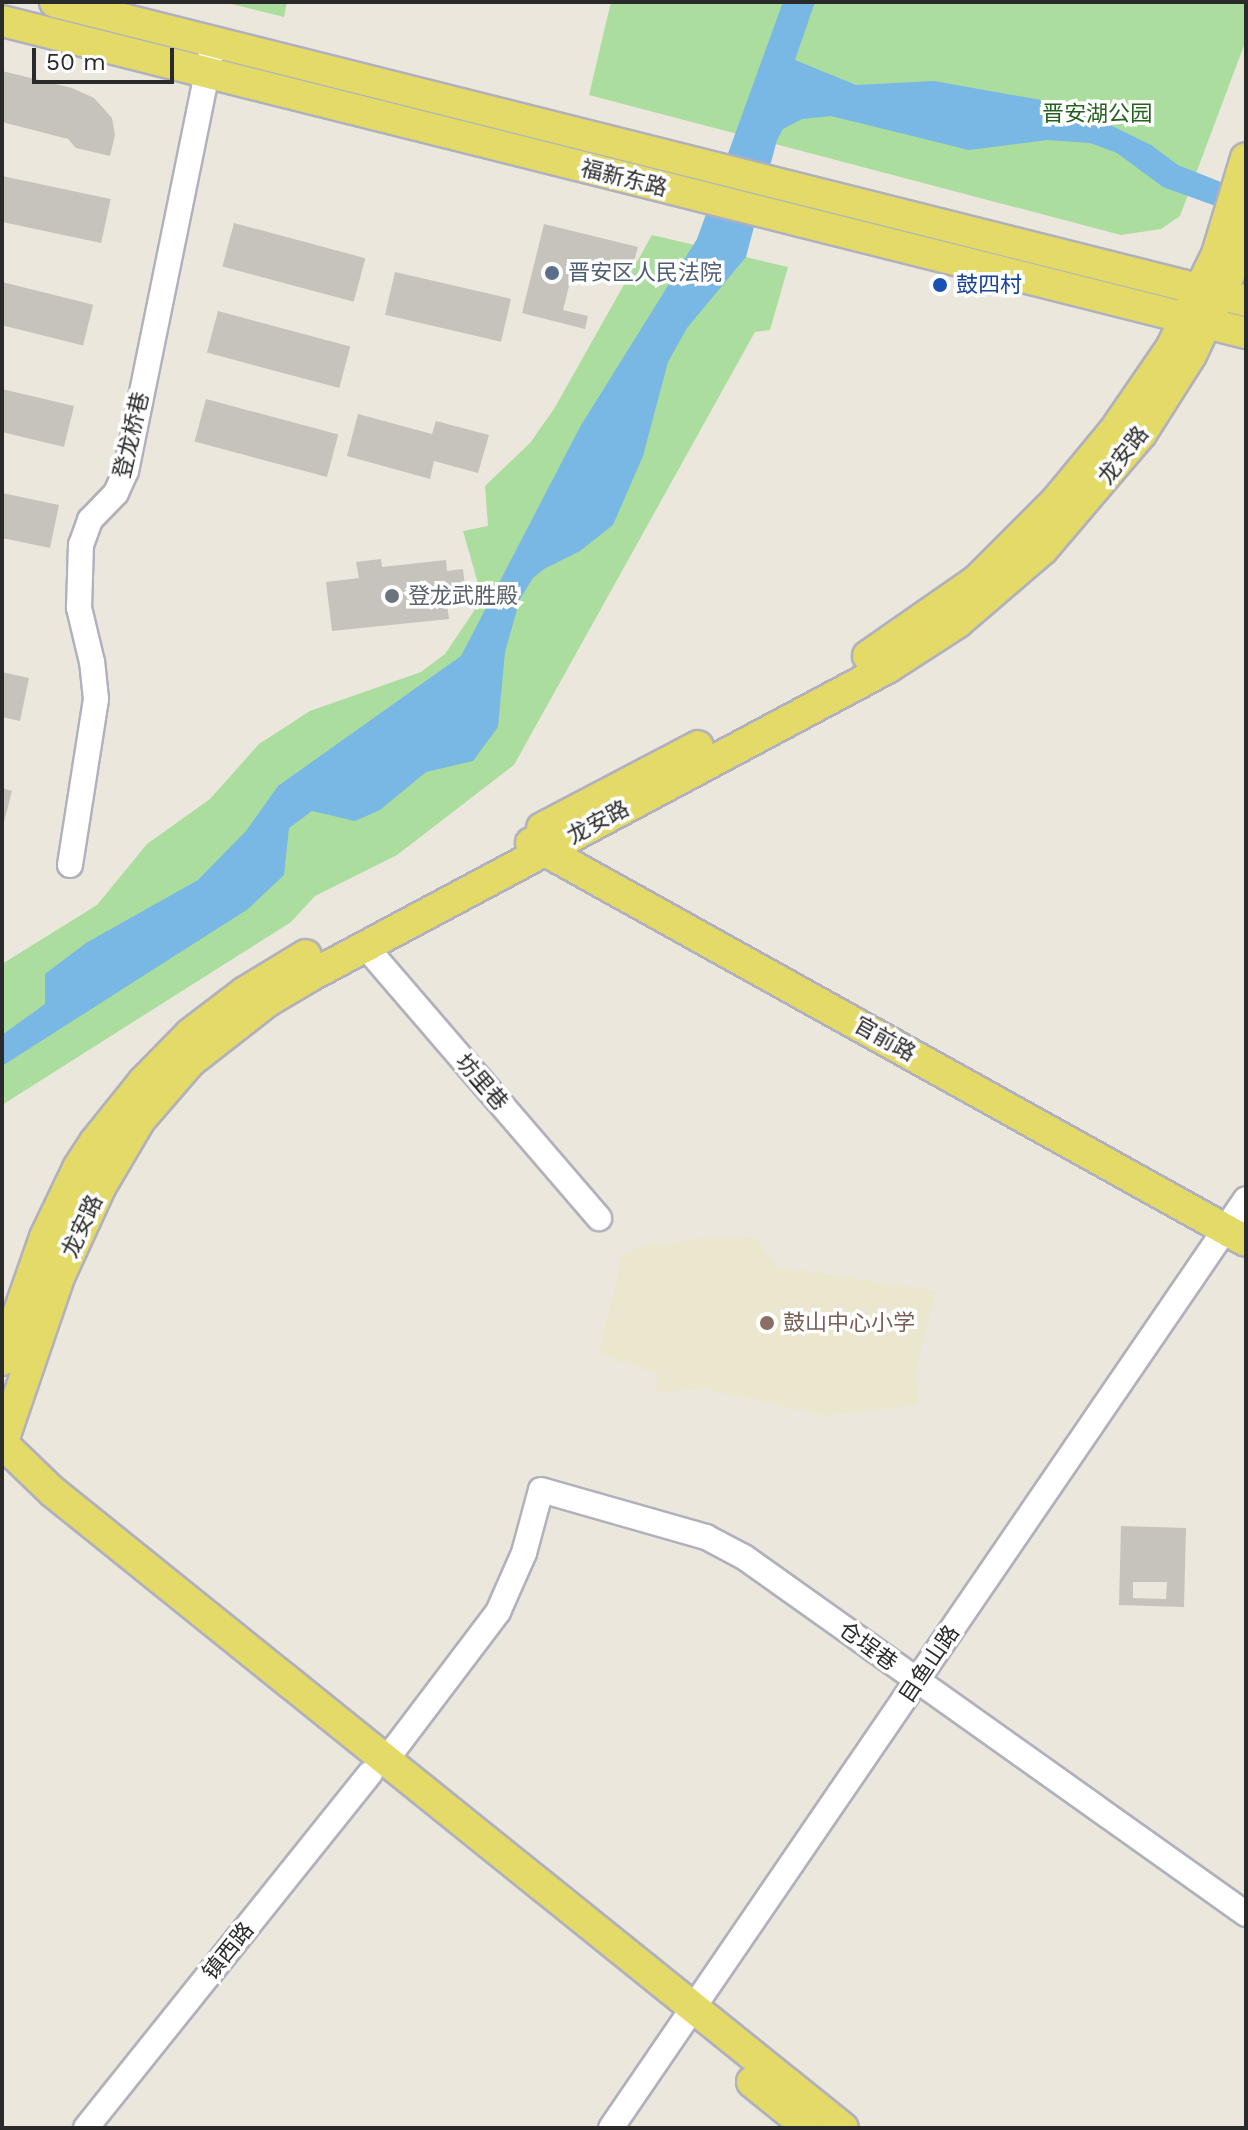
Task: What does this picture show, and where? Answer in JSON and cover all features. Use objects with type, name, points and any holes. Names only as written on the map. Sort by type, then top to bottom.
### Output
[{"type":"main road","name":"福新东路","points":[[55,2],[1222,295]]},
{"type":"main road","name":"福新东路","points":[[2,21],[1246,333]]},
{"type":"main road","name":"龙安路","points":[[1222,295],[1217,254],[1246,158]]},
{"type":"main road","name":"龙安路","points":[[2,1443],[60,1275],[101,1186],[140,1120],[164,1088],[216,1040],[268,1001],[544,839],[855,663],[951,601],[1001,558],[1078,476],[1114,431],[1171,348],[1222,295],[1246,231]]},
{"type":"main road","name":"龙安路","points":[[2,1360],[45,1237],[78,1168],[122,1107],[166,1057],[216,1013],[268,976],[544,839]]},
{"type":"main road","name":"官前路","points":[[544,839],[1240,1220]]},
{"type":"main road","points":[[2,1443],[53,1492],[378,1767]]},
{"type":"main road","points":[[2,1466],[44,1507],[378,1767],[688,2017],[843,2128]]},
{"type":"main road","points":[[688,2017],[809,2128]]},
{"type":"street","name":"登龙桥巷","points":[[70,865],[96,699],[92,662],[79,608],[81,545],[90,520],[116,493],[126,471],[213,42]]},
{"type":"street","name":"坊里巷","points":[[365,946],[599,1218]]},
{"type":"street","name":"目鱼山路","points":[[611,2128],[1240,1220]]},
{"type":"street","name":"仓埕巷","points":[[541,1490],[684,1530],[724,1545],[1246,1914]]},
{"type":"street","name":"镇西路","points":[[86,2128],[378,1767],[498,1612],[524,1553],[541,1490]]},
{"type":"shaded area","name":"鼓山中心小学","points":[[715,1237],[755,1238],[777,1266],[936,1291],[916,1369],[918,1405],[826,1416],[704,1389],[655,1393],[658,1374],[599,1354],[622,1255],[644,1245]]},
{"type":"green space","points":[[223,2],[287,2],[284,17]]},
{"type":"green space","name":"晋安湖公园","points":[[611,2],[1246,2],[1246,40],[1180,216],[1161,229],[1121,235],[589,95]]},
{"type":"green space","points":[[652,235],[788,267],[770,330],[755,332],[514,765],[397,855],[315,896],[291,922],[2,1105],[2,964],[97,905],[147,844],[210,799],[259,744],[310,711],[421,672],[445,654],[478,605],[479,587],[463,531],[488,526],[485,486],[530,443],[554,409]]},
{"type":"water","points":[[783,2],[815,2],[795,60],[856,85],[934,81],[1069,105],[1151,145],[1178,165],[1246,192],[1246,217],[1163,187],[1117,153],[1090,143],[1048,140],[969,150],[831,116],[802,119],[783,129],[777,140],[746,257],[687,328],[668,362],[643,456],[613,525],[580,551],[544,569],[533,578],[520,599],[505,652],[498,727],[473,761],[426,772],[380,810],[355,821],[312,811],[289,828],[284,875],[248,909],[2,1066],[2,1035],[45,1004],[45,974],[86,943],[198,880],[246,831],[278,786],[461,656],[580,427],[697,239]]},
{"type":"building","points":[[2,71],[72,88],[94,98],[112,118],[115,135],[110,156],[76,148],[68,139],[2,122]]},
{"type":"building","points":[[2,176],[111,199],[101,243],[2,222]]},
{"type":"building","points":[[234,223],[365,258],[354,302],[222,266]]},
{"type":"building","name":"晋安区人民法院","points":[[544,224],[638,247],[632,269],[621,277],[574,266],[563,310],[588,316],[585,329],[522,313]]},
{"type":"building","points":[[395,272],[511,299],[501,342],[385,315]]},
{"type":"building","points":[[2,282],[93,305],[83,345],[2,325]]},
{"type":"building","points":[[218,311],[350,346],[339,388],[207,353]]},
{"type":"building","points":[[2,389],[74,406],[64,447],[2,432]]},
{"type":"building","points":[[206,399],[338,434],[327,477],[195,442]]},
{"type":"building","points":[[358,414],[432,434],[436,421],[489,435],[478,473],[434,461],[430,479],[347,456]]},
{"type":"building","points":[[2,493],[59,505],[50,548],[2,538]]},
{"type":"building","name":"登龙武胜殿","points":[[381,559],[382,567],[446,560],[447,571],[463,569],[466,595],[446,597],[449,619],[332,631],[326,582],[359,578],[356,562]]},
{"type":"building","points":[[2,672],[29,678],[20,721],[2,717]]},
{"type":"building","points":[[2,788],[12,791],[3,826],[2,826]]},
{"type":"building","points":[[1121,1526],[1186,1528],[1184,1607],[1119,1605]],"holes":[[[1133,1582],[1167,1582],[1166,1599],[1133,1598]]]},
{"type":"place","name":"晋安区人民法院","points":[[552,273]]},
{"type":"place","name":"鼓四村","points":[[940,285]]},
{"type":"place","name":"登龙武胜殿","points":[[392,596]]},
{"type":"place","name":"鼓山中心小学","points":[[767,1323]]}]
